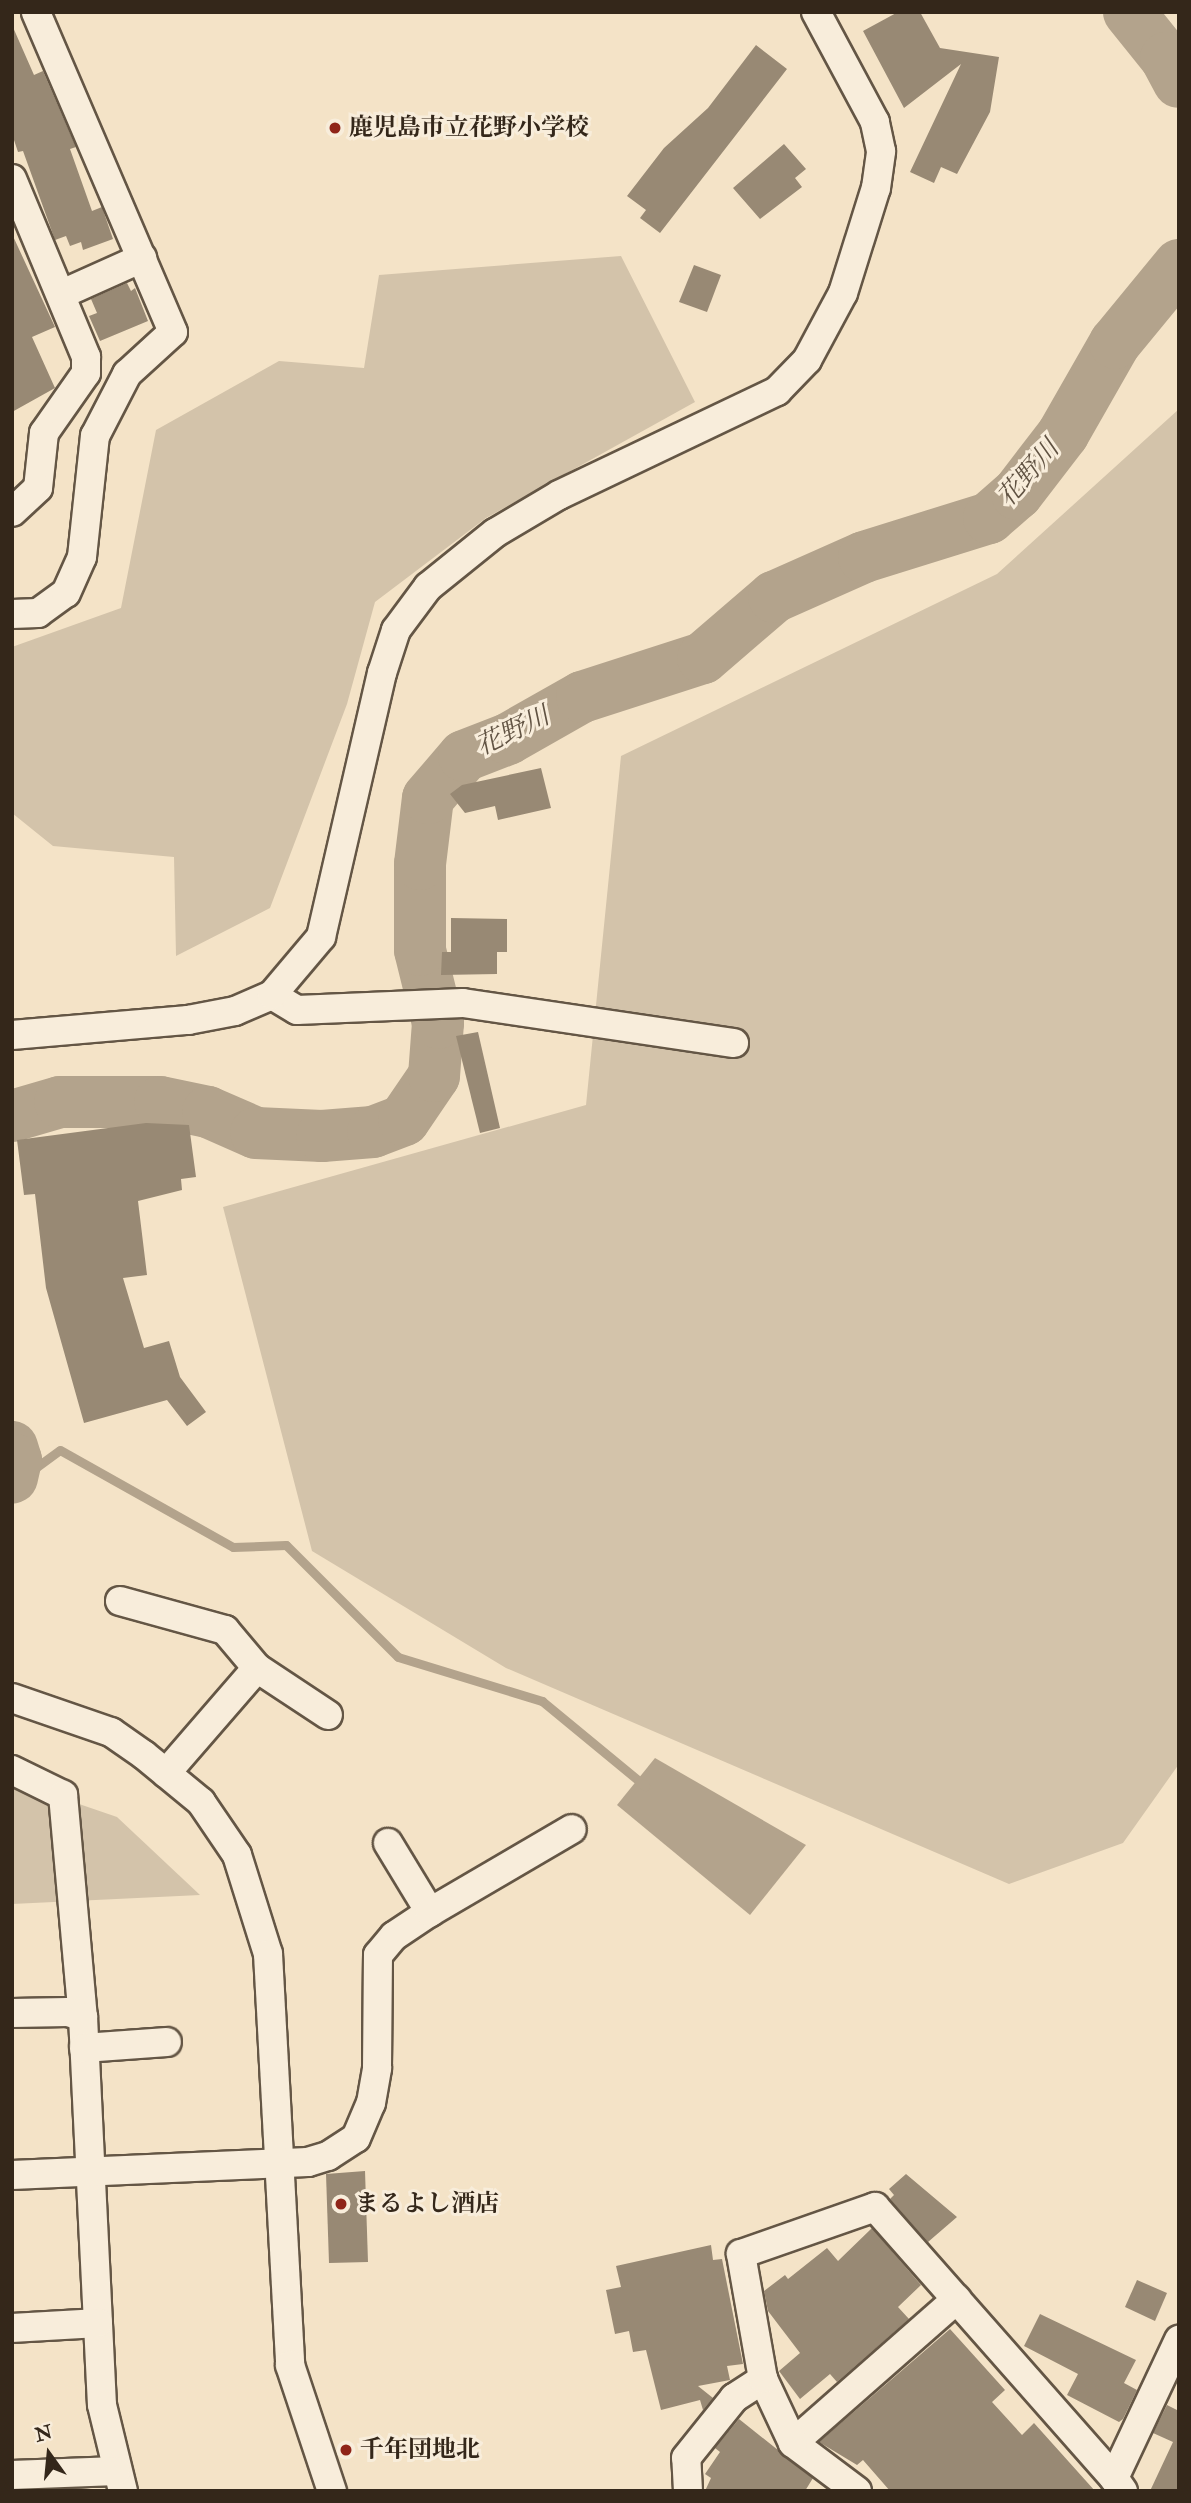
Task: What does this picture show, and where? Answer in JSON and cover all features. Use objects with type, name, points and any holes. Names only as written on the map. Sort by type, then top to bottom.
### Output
[{"type":"street","points":[[12,614],[38,613],[66,593],[82,558],[95,436],[127,374],[173,332],[36,12]]},
{"type":"street","points":[[12,1035],[188,1020],[235,1011],[272,995],[321,937],[382,673],[396,630],[428,587],[495,533],[559,495],[777,391],[807,360],[843,293],[876,188],[881,151],[875,122],[816,12]]},
{"type":"street","points":[[12,180],[62,294],[86,357],[86,373],[44,433],[38,488],[12,512]]},
{"type":"street","points":[[62,294],[142,258]]},
{"type":"street","points":[[272,995],[297,1010],[463,1003],[734,1043]]},
{"type":"street","points":[[120,1601],[225,1630],[257,1668],[328,1715]]},
{"type":"street","points":[[166,1773],[257,1668]]},
{"type":"street","points":[[12,1699],[111,1732],[201,1801],[220,1826],[254,1899],[268,1954],[290,2365],[331,2491]]},
{"type":"street","points":[[12,1770],[62,1795],[83,2017],[102,2405],[120,2481],[12,2475]]},
{"type":"street","points":[[12,2175],[308,2162],[356,2138],[371,2103],[377,2068],[378,1955],[394,1936],[430,1912],[572,1829]]},
{"type":"street","points":[[388,1843],[430,1912]]},
{"type":"street","points":[[12,2013],[68,2012],[83,2017]]},
{"type":"street","points":[[84,2048],[167,2042]]},
{"type":"street","points":[[857,2491],[793,2443],[764,2379],[741,2254],[875,2207],[1118,2484],[1179,2340]]},
{"type":"street","points":[[793,2443],[957,2299]]},
{"type":"street","points":[[12,2328],[98,2323]]},
{"type":"street","points":[[688,2491],[686,2458],[734,2398],[764,2379]]},
{"type":"shaded area","points":[[621,256],[695,402],[486,518],[375,602],[347,704],[270,908],[176,956],[174,857],[53,846],[12,813],[12,647],[121,608],[156,430],[279,361],[364,368],[379,275]]},
{"type":"shaded area","points":[[1179,409],[1179,1764],[1123,1843],[1009,1884],[506,1668],[312,1551],[223,1207],[586,1105],[621,756],[997,574]]},
{"type":"shaded area","points":[[655,1758],[806,1845],[750,1915],[617,1805]]},
{"type":"shaded area","points":[[12,1781],[117,1817],[200,1895],[12,1904]]},
{"type":"building","points":[[898,12],[920,12],[940,48],[999,57],[990,112],[957,174],[941,167],[934,183],[910,172],[961,64],[904,108],[863,31]]},
{"type":"building","points":[[12,25],[34,75],[43,71],[76,147],[70,149],[92,211],[102,207],[113,239],[83,250],[81,242],[70,246],[66,236],[55,240],[23,151],[18,152],[12,134]]},
{"type":"building","points":[[756,45],[787,69],[660,233],[640,218],[646,210],[627,196],[664,148],[708,108]]},
{"type":"building","points":[[784,144],[806,169],[795,178],[802,187],[760,219],[733,188]]},
{"type":"building","points":[[12,234],[55,327],[32,337],[55,388],[12,412]]},
{"type":"building","points":[[694,265],[721,275],[707,312],[679,302]]},
{"type":"building","points":[[127,283],[131,291],[135,288],[148,321],[100,341],[89,316],[97,313],[91,299]]},
{"type":"building","points":[[541,768],[551,808],[498,820],[495,806],[465,813],[450,794],[462,785]]},
{"type":"building","points":[[451,918],[507,919],[507,952],[497,952],[497,974],[441,975],[442,952],[451,952]]},
{"type":"building","points":[[478,1032],[500,1128],[480,1133],[456,1036]]},
{"type":"building","points":[[146,1123],[189,1125],[196,1177],[181,1179],[182,1190],[138,1201],[147,1275],[123,1278],[144,1348],[169,1341],[180,1377],[206,1412],[187,1426],[167,1400],[84,1423],[46,1288],[35,1194],[24,1195],[17,1140]]},
{"type":"building","points":[[365,2171],[368,2262],[329,2263],[326,2174]]},
{"type":"building","points":[[906,2174],[957,2217],[928,2242],[890,2199],[894,2195],[889,2189]]},
{"type":"building","points":[[872,2228],[921,2285],[898,2307],[909,2319],[837,2382],[830,2374],[800,2399],[779,2371],[800,2353],[768,2311],[764,2291],[785,2275],[788,2279],[827,2248],[838,2261]]},
{"type":"building","points":[[711,2245],[713,2260],[722,2259],[743,2364],[727,2366],[730,2380],[698,2386],[713,2398],[703,2410],[700,2400],[661,2410],[646,2350],[633,2352],[629,2331],[615,2334],[606,2290],[621,2287],[616,2266]]},
{"type":"building","points":[[1137,2280],[1167,2293],[1155,2321],[1125,2307]]},
{"type":"building","points":[[1040,2314],[1136,2360],[1124,2383],[1137,2390],[1123,2419],[1119,2422],[1067,2395],[1078,2374],[1024,2346]]},
{"type":"building","points":[[950,2329],[1005,2390],[992,2402],[1022,2435],[1034,2423],[1095,2491],[890,2491],[863,2460],[857,2465],[819,2442]]},
{"type":"building","points":[[1167,2405],[1179,2411],[1179,2491],[1150,2491],[1173,2442],[1153,2433]]},
{"type":"building","points":[[739,2419],[813,2478],[805,2491],[705,2491],[711,2478],[705,2474],[720,2452],[715,2448]]},
{"type":"waterway","name":"花野川","points":[[1129,12],[1166,58],[1179,82]]},
{"type":"waterway","name":"花野川","points":[[12,1116],[60,1102],[160,1102],[208,1112],[256,1133],[322,1136],[373,1132],[404,1120],[434,1076],[438,1023],[420,950],[420,864],[428,798],[464,756],[508,739],[582,697],[703,658],[774,597],[864,557],[989,518],[1017,494],[1063,434],[1115,343],[1179,265]]},
{"type":"waterway","name":"花野川","points":[[12,1447],[16,1460],[12,1478]]},
{"type":"waterway","points":[[12,1485],[60,1450],[233,1547],[286,1545],[398,1657],[542,1701],[645,1786]]},
{"type":"place","name":"鹿児島市立花野小学校","points":[[335,128]]},
{"type":"place","name":"まるよし酒店","points":[[341,2204]]},
{"type":"place","name":"千年団地北","points":[[346,2450]]}]
